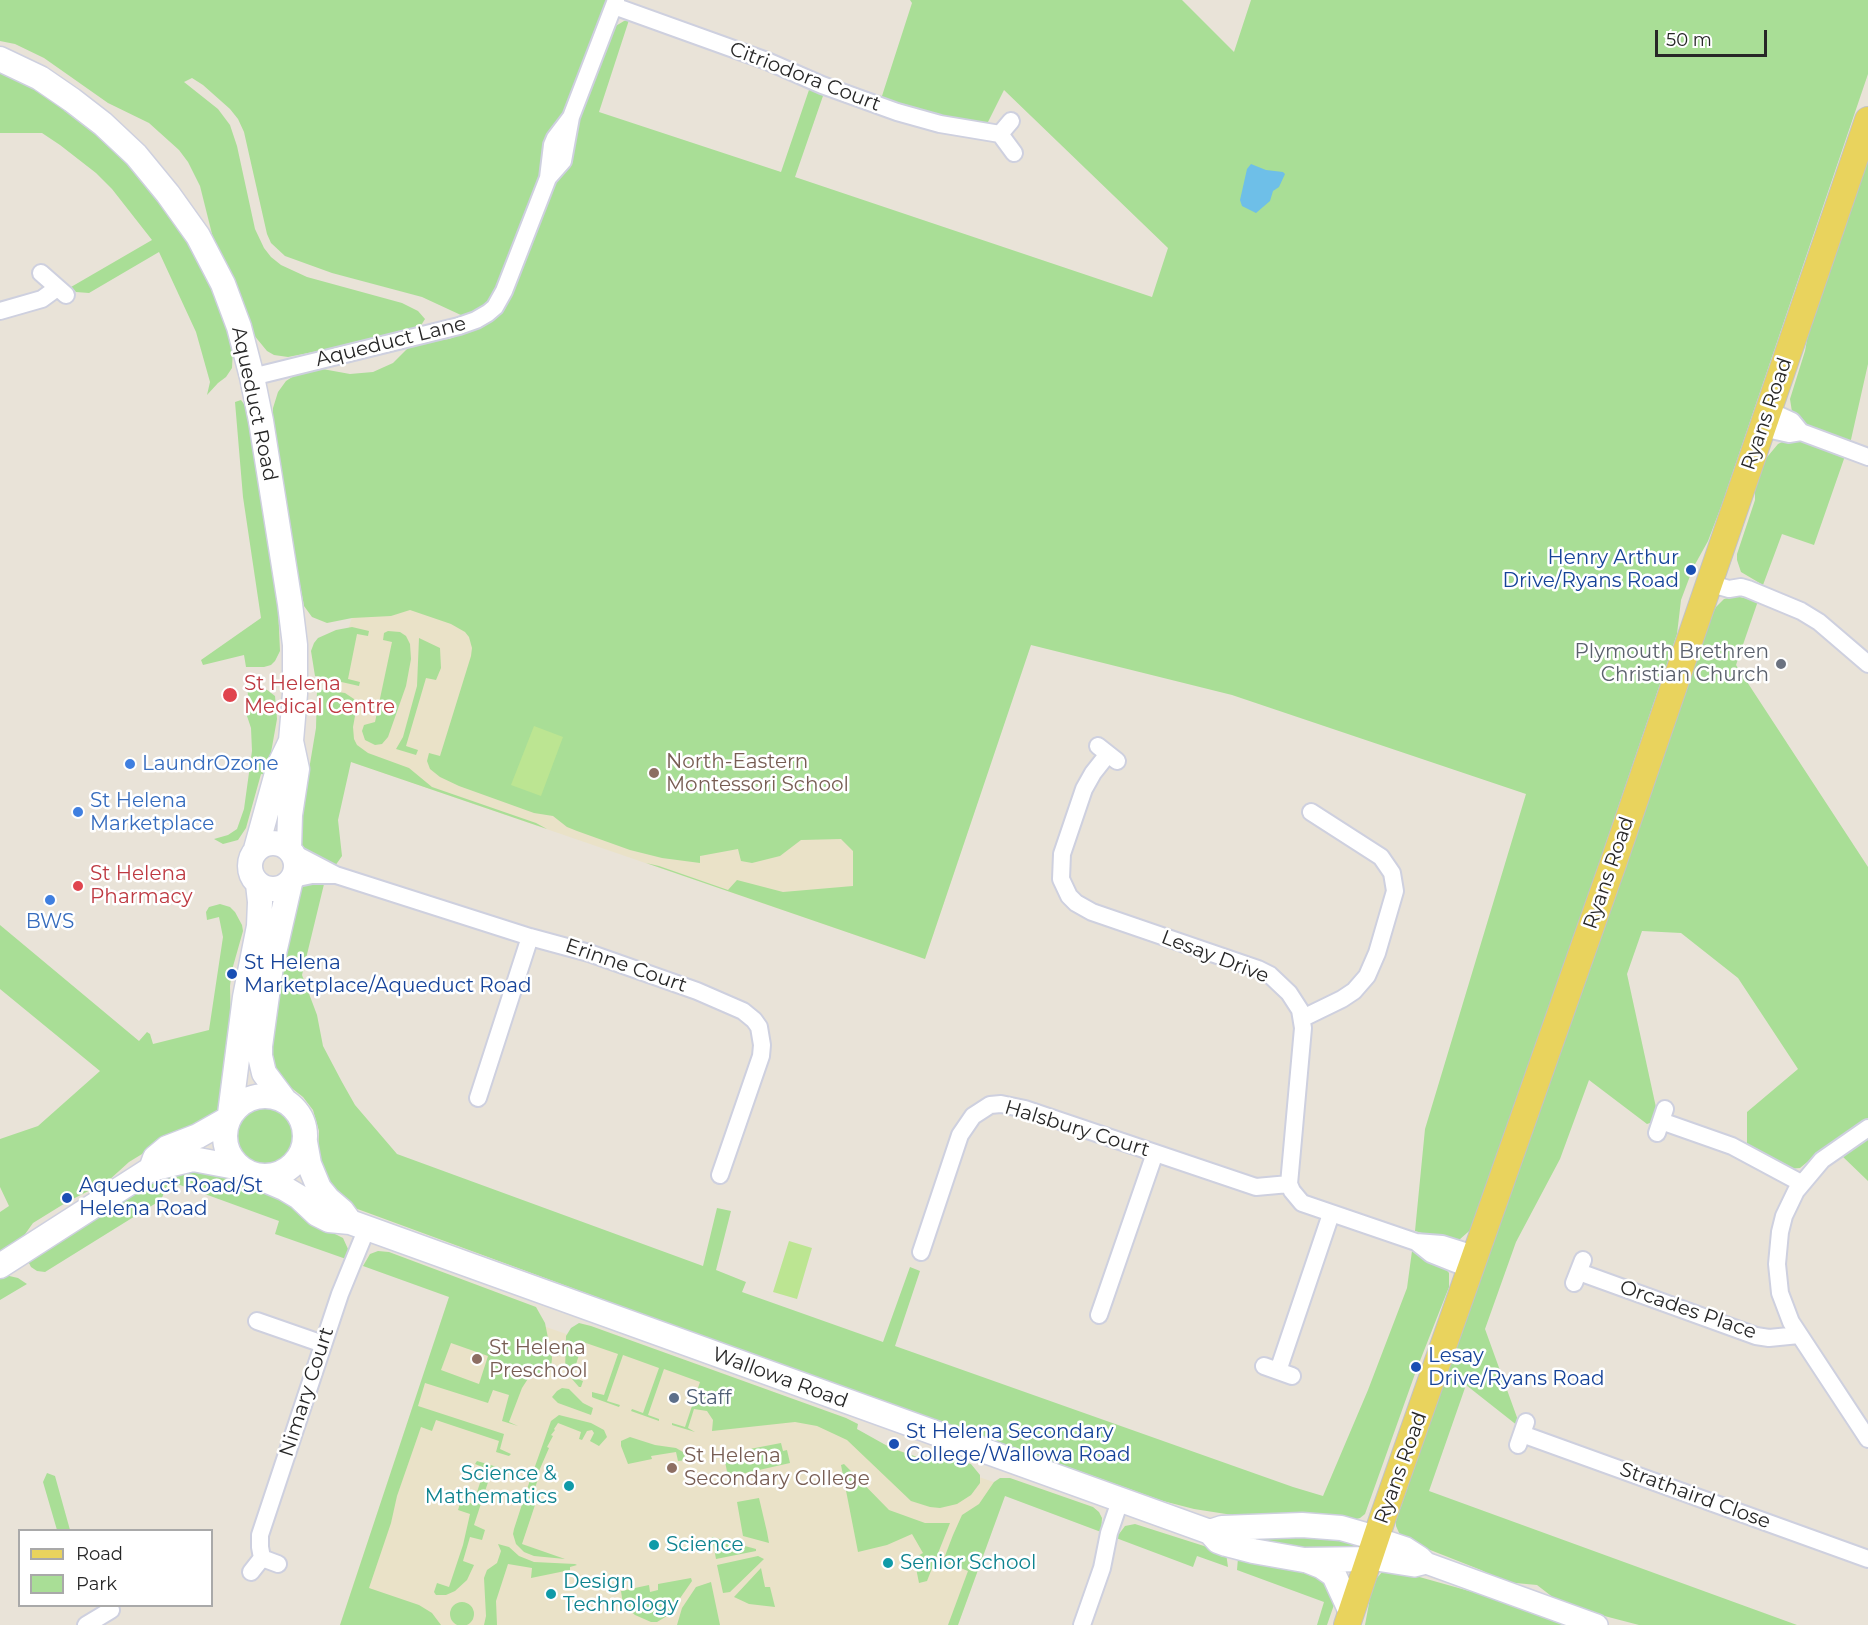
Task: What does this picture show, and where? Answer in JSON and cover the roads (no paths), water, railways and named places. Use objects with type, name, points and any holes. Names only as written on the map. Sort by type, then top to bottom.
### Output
[{"type":"main road","name":"Aqueduct Road","points":[[0,59],[40,78],[88,112],[122,140],[158,180],[186,218],[212,261],[236,318],[252,377],[293,621],[295,681],[291,741],[297,770],[290,815],[291,850]]},
{"type":"main road","name":"Ryans Road","points":[[1349,1618],[1613,864],[1868,120]]},
{"type":"main road","name":"Aqueduct Road","points":[[256,849],[279,766],[291,741]]},
{"type":"main road","points":[[0,1266],[151,1169],[193,1159],[266,1176],[289,1168],[299,1157],[305,1142],[303,1121],[264,1073],[260,1056],[272,966],[291,881],[297,866],[291,850],[284,845],[272,843],[256,849],[252,856],[250,870],[258,884],[260,902],[259,926],[245,997],[229,1116],[224,1132],[226,1149],[235,1163],[246,1171]]},
{"type":"main road","points":[[258,884],[270,890],[284,887],[291,881]]},
{"type":"main road","points":[[151,1169],[155,1158],[167,1148],[198,1136],[229,1116],[241,1102],[267,1095],[285,1101]]},
{"type":"main road","name":"Wallowa Road","points":[[305,1142],[309,1164],[319,1188],[332,1203],[358,1225]]},
{"type":"main road","name":"Wallowa Road","points":[[246,1171],[290,1192],[329,1221],[358,1225],[1210,1532],[1218,1541],[1232,1546],[1304,1560],[1373,1548]]},
{"type":"main road","name":"Wallowa Road","points":[[1210,1532],[1222,1528],[1302,1525],[1341,1528],[1373,1548]]},
{"type":"main road","points":[[1304,1560],[1321,1566],[1334,1575],[1349,1618]]},
{"type":"street","name":"Aqueduct Lane","points":[[252,377],[459,326],[482,317],[495,307],[504,291],[548,178],[563,161],[571,117],[615,3]]},
{"type":"street","name":"Citriodora Court","points":[[615,3],[767,61],[822,85],[897,112],[940,124],[1000,134]]},
{"type":"street","points":[[1011,121],[1000,134],[1014,153]]},
{"type":"street","points":[[0,311],[61,291],[41,273]]},
{"type":"street","points":[[1765,419],[1792,421],[1802,432],[1868,457]]},
{"type":"street","points":[[1711,577],[1735,579],[1741,587],[1781,601],[1820,622],[1868,664]]},
{"type":"street","name":"Lesay Drive","points":[[1108,754],[1084,789],[1062,855],[1061,879],[1069,896],[1092,912],[1270,975],[1289,993],[1303,1018]]},
{"type":"street","points":[[1311,812],[1381,857],[1392,873],[1395,891],[1377,953],[1367,976],[1342,999],[1303,1018],[1289,1184],[1302,1203],[1416,1242],[1442,1244],[1474,1262]]},
{"type":"street","name":"Erinne Court","points":[[291,850],[336,875],[530,937],[579,950],[697,990],[743,1011],[754,1020],[761,1035],[761,1056],[720,1175]]},
{"type":"street","name":"Erinne Court","points":[[291,881],[312,876],[336,875]]},
{"type":"street","points":[[478,1098],[530,937]]},
{"type":"street","name":"Halsbury Court","points":[[921,1252],[960,1135],[973,1116],[990,1105],[1012,1105],[1256,1187],[1289,1184]]},
{"type":"street","points":[[1661,1121],[1732,1146],[1801,1183]]},
{"type":"street","points":[[1868,1128],[1832,1151],[1801,1183],[1784,1216],[1777,1264],[1780,1293],[1791,1322],[1868,1439]]},
{"type":"street","points":[[1099,1315],[1155,1153]]},
{"type":"street","points":[[1278,1371],[1330,1214]]},
{"type":"street","name":"Nimary Court","points":[[251,1572],[270,1561],[260,1547],[260,1534],[340,1294],[358,1225]]},
{"type":"street","name":"Orcades Place","points":[[1579,1272],[1756,1336],[1769,1338],[1799,1335]]},
{"type":"street","points":[[257,1321],[323,1344]]},
{"type":"street","name":"Strathaird Close","points":[[1522,1434],[1868,1559]]},
{"type":"street","points":[[1082,1625],[1102,1568],[1109,1533],[1120,1501]]},
{"type":"street","points":[[1373,1548],[1414,1552],[1426,1563],[1597,1625]]},
{"type":"street","points":[[86,1625],[111,1610]]},
{"type":"water","points":[[1251,164],[1285,174],[1279,187],[1273,191],[1270,201],[1256,213],[1242,206],[1240,200],[1247,169]]},
{"type":"place","name":"Henry Arthur Drive/Ryans Road","points":[[1691,570]]},
{"type":"place","name":"Plymouth Brethren Christian Church","points":[[1781,664]]},
{"type":"place","name":"St Helena Medical Centre","points":[[230,695]]},
{"type":"place","name":"LaundrOzone","points":[[130,764]]},
{"type":"place","name":"North-Eastern Montessori School","points":[[654,773]]},
{"type":"place","name":"St Helena Marketplace","points":[[78,812]]},
{"type":"place","name":"St Helena Pharmacy","points":[[78,886]]},
{"type":"place","name":"BWS","points":[[50,900]]},
{"type":"place","name":"St Helena Marketplace/Aqueduct Road","points":[[232,974]]},
{"type":"place","name":"Aqueduct Road/St Helena Road","points":[[67,1198]]},
{"type":"place","name":"St Helena Preschool","points":[[477,1359]]},
{"type":"place","name":"Lesay Drive/Ryans Road","points":[[1416,1367]]},
{"type":"place","name":"Staff","points":[[674,1398]]},
{"type":"place","name":"St Helena Secondary College/Wallowa Road","points":[[894,1444]]},
{"type":"place","name":"St Helena Secondary College","points":[[672,1468]]},
{"type":"place","name":"Science & Mathematics","points":[[569,1486]]},
{"type":"place","name":"Science","points":[[654,1545]]},
{"type":"place","name":"Senior School","points":[[888,1563]]},
{"type":"place","name":"Design Technology","points":[[551,1594]]}]
